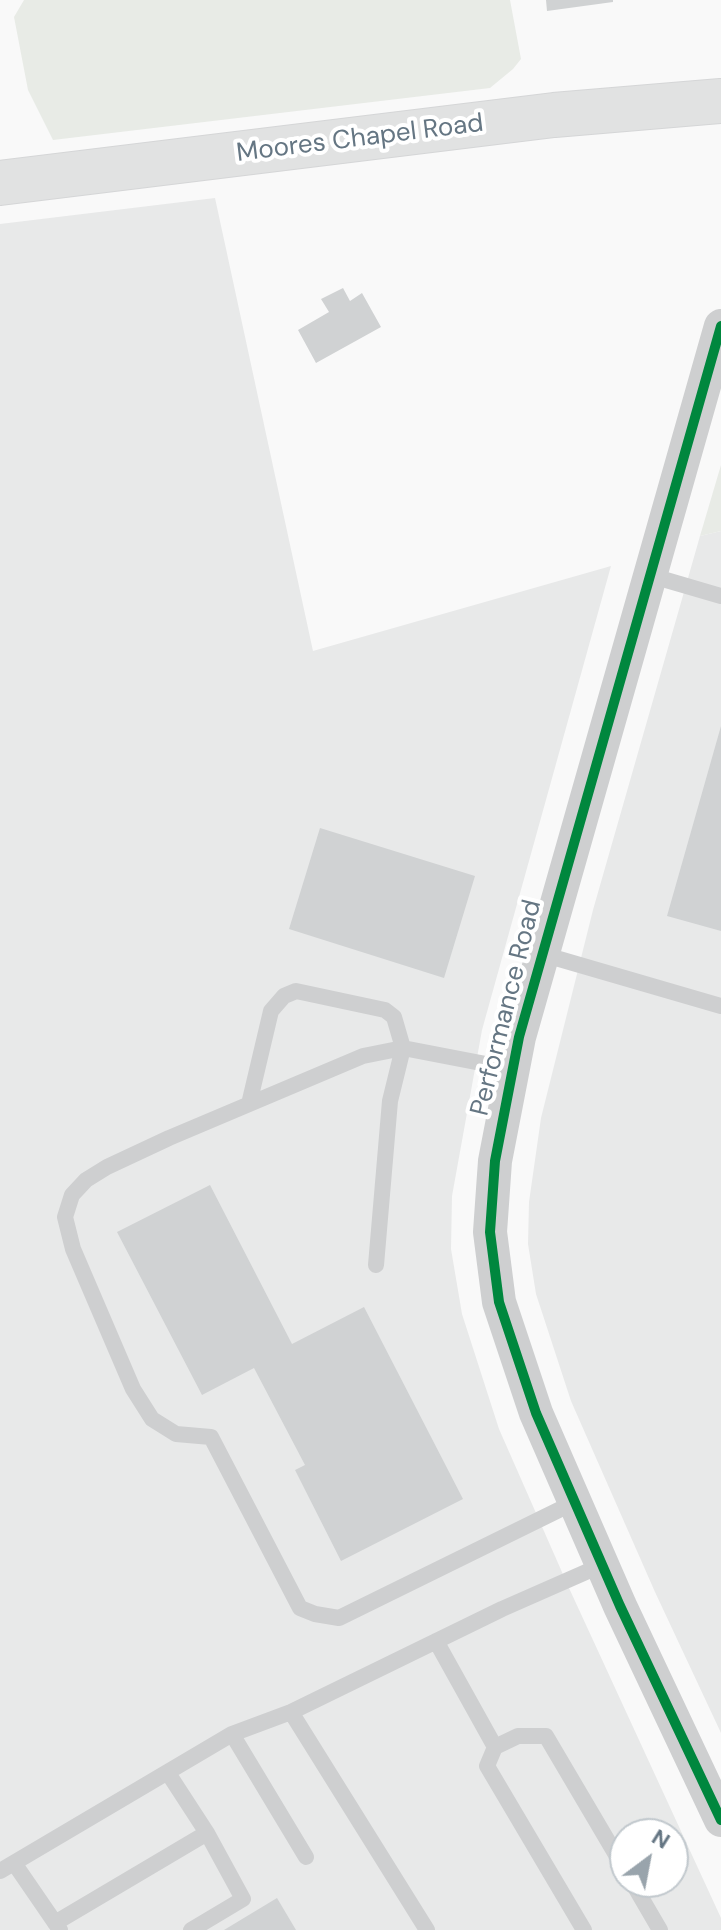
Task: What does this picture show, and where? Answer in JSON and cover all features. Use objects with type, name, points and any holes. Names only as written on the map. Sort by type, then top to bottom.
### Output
[{"type":"main road","name":"Moores Chapel Road","points":[[0,183],[554,115],[721,101]]},
{"type":"street","name":"Performance Road","points":[[721,326],[542,954],[512,1069],[490,1201],[491,1256],[499,1302],[517,1363],[602,1565],[721,1820]]},
{"type":"lane","points":[[649,575],[721,596]]},
{"type":"lane","points":[[542,954],[721,1006]]},
{"type":"lane","points":[[249,1104],[271,1011],[284,996],[296,991],[385,1010],[394,1017],[403,1048],[390,1101],[376,1265]]},
{"type":"lane","points":[[512,1069],[403,1048],[363,1056],[169,1138],[96,1174],[72,1195],[65,1217],[73,1249],[133,1389],[152,1419],[176,1434],[211,1437],[300,1608],[339,1618],[575,1502]]},
{"type":"lane","points":[[207,1833],[58,1926],[7,1867],[232,1734],[291,1712],[602,1565]]},
{"type":"lane","points":[[436,1641],[495,1747]]},
{"type":"lane","points":[[291,1712],[427,1930]]},
{"type":"lane","points":[[232,1734],[306,1857]]},
{"type":"lane","points":[[584,1930],[487,1766],[495,1747],[518,1736],[546,1736],[609,1843]]},
{"type":"lane","points":[[168,1773],[207,1833],[243,1899],[191,1930]]},
{"type":"lane","points":[[641,1898],[660,1930]]},
{"type":"shaded area","points":[[24,0],[510,0],[521,59],[490,88],[53,140],[28,90],[14,17]]},
{"type":"shaded area","points":[[215,198],[313,651],[611,566],[482,1030],[452,1196],[451,1249],[462,1314],[499,1429],[675,1818],[609,1818],[609,1898],[689,1898],[689,1849],[721,1918],[721,1930],[0,1930],[0,224]]},
{"type":"shaded area","points":[[721,465],[721,531],[700,536]]},
{"type":"shaded area","points":[[721,531],[721,1733],[571,1401],[536,1294],[528,1244],[529,1202],[541,1118],[593,910],[700,536]]},
{"type":"building","points":[[546,0],[613,0],[613,2],[547,11]]},
{"type":"building","points":[[343,288],[350,301],[362,293],[381,327],[316,363],[298,330],[329,312],[321,299]]},
{"type":"building","points":[[721,726],[721,931],[667,916]]},
{"type":"building","points":[[320,828],[475,876],[444,978],[289,929]]},
{"type":"building","points":[[210,1185],[292,1344],[364,1307],[463,1499],[341,1561],[295,1470],[305,1465],[254,1368],[202,1395],[117,1232]]},
{"type":"building","points":[[277,1898],[296,1930],[224,1930]]},
{"type":"cycle path","points":[[721,326],[519,1037],[495,1161],[490,1232],[499,1302],[536,1413],[620,1606],[721,1820]]}]
